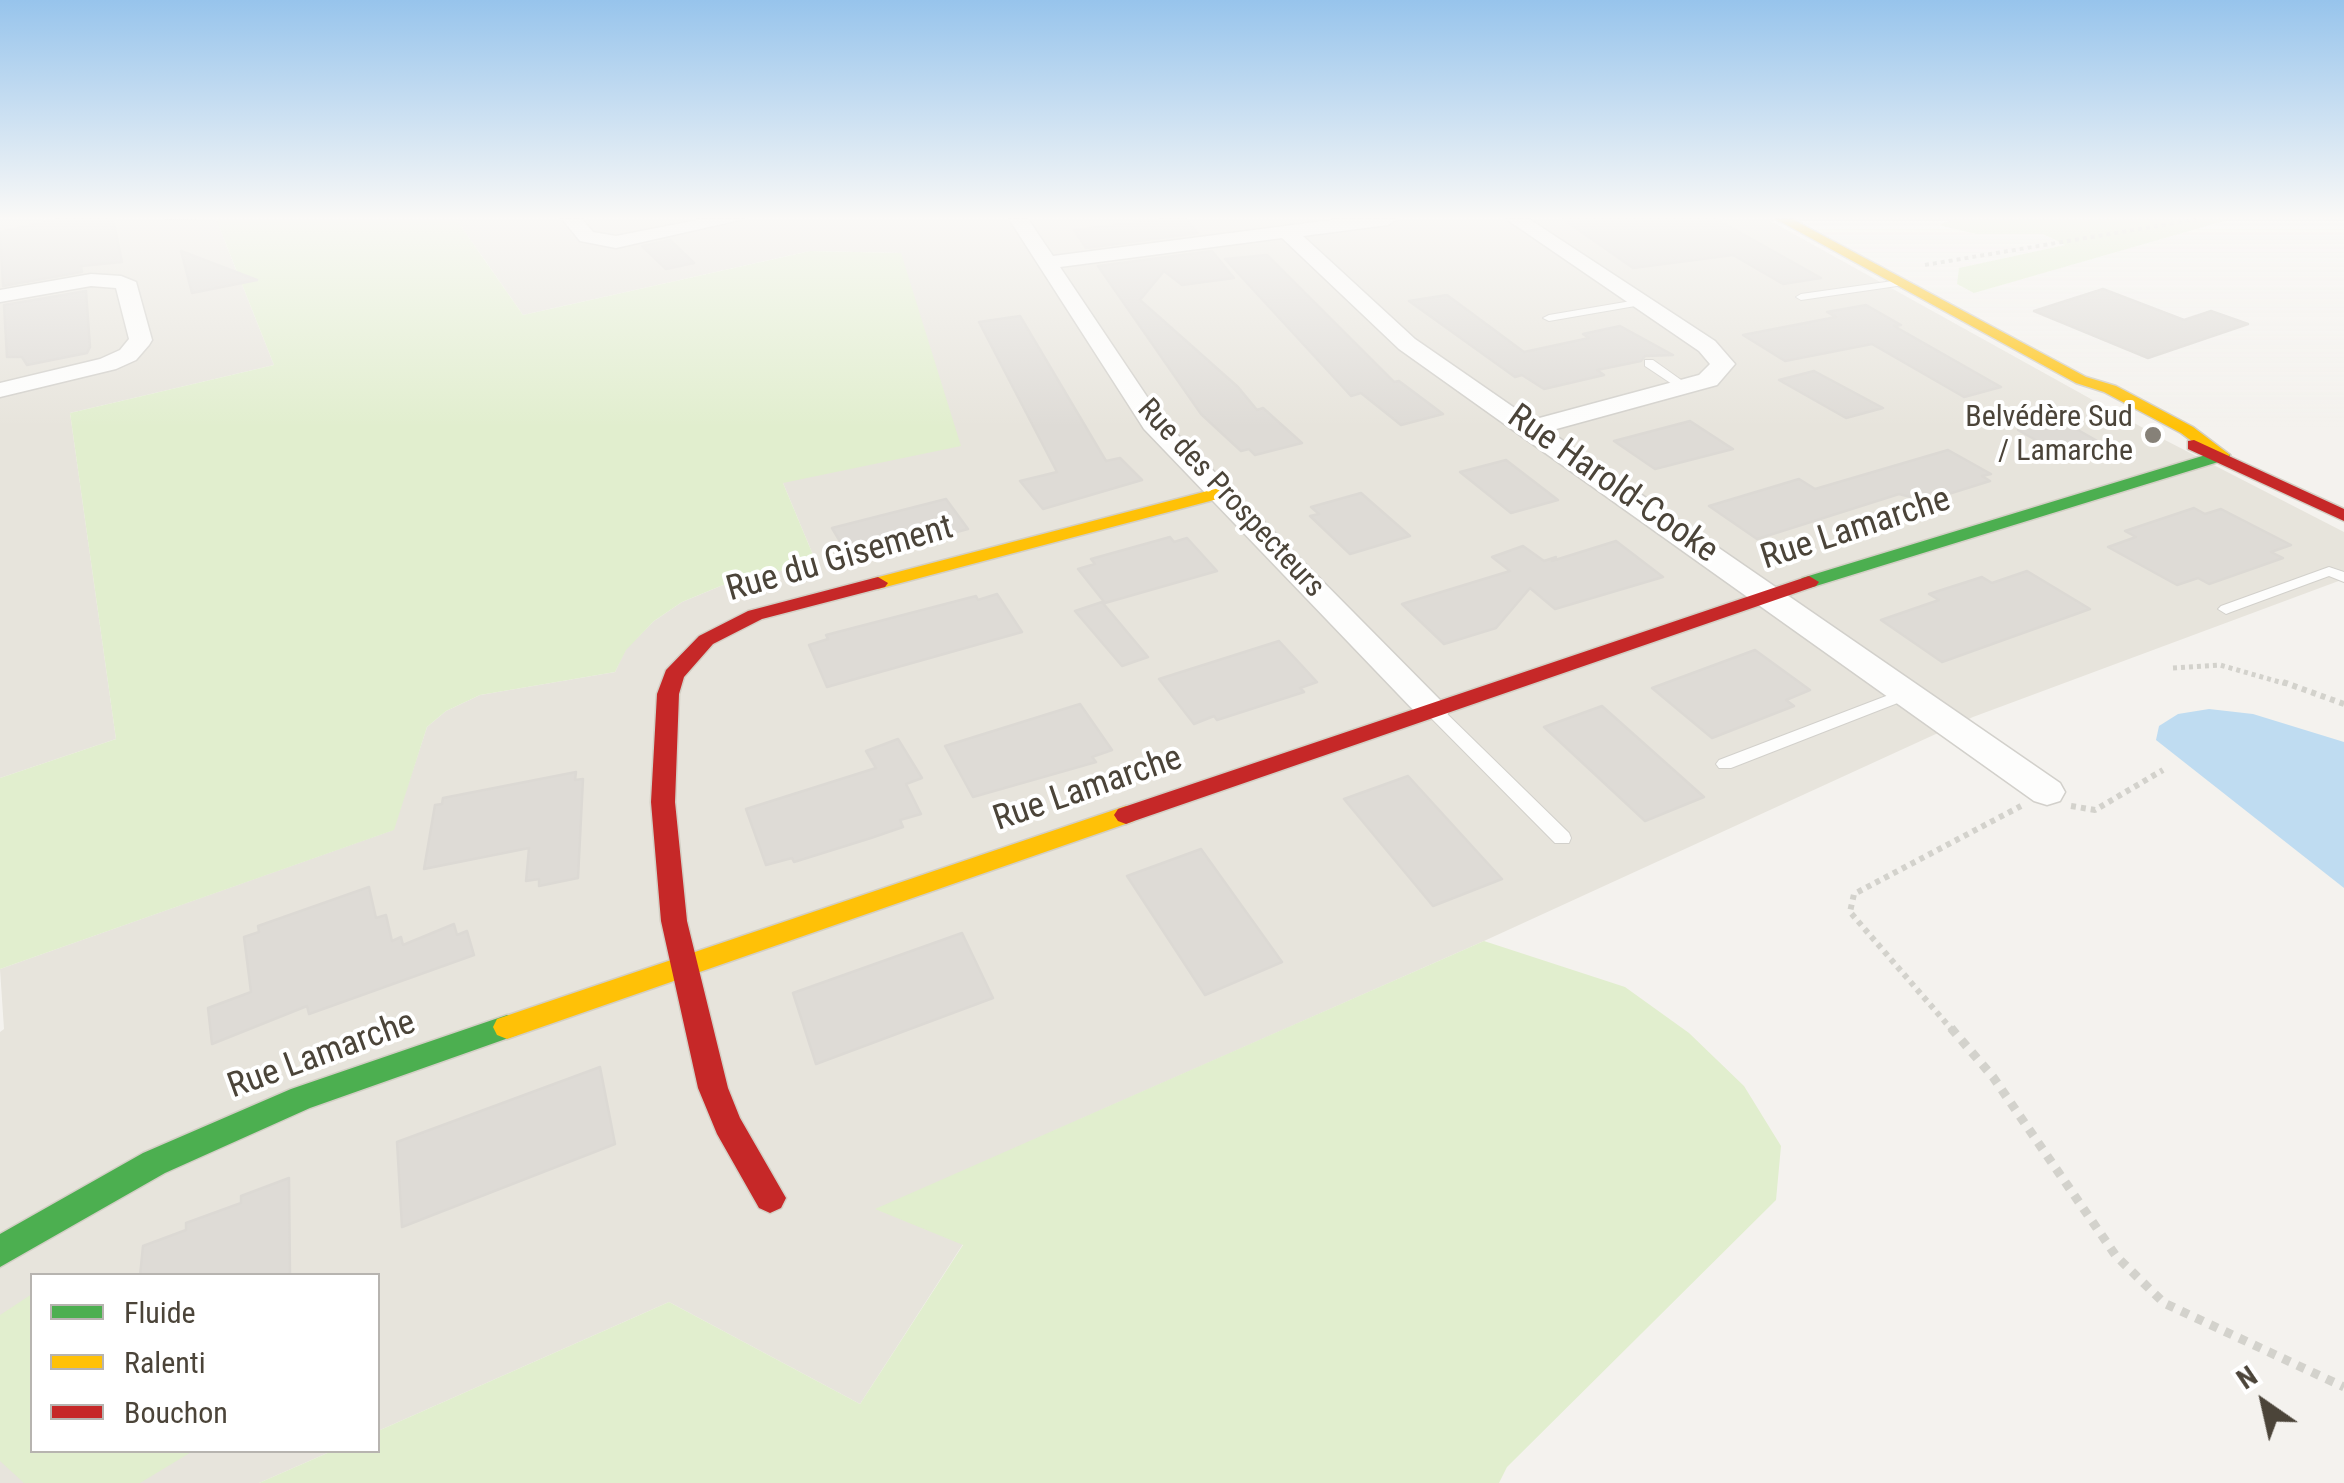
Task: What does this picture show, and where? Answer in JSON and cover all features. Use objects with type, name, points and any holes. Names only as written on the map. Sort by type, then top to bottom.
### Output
[{"type":"street","points":[[0,296],[44,288]]},
{"type":"street","points":[[0,390],[108,364],[128,355],[142,340],[129,288]]},
{"type":"street","name":"Rue des Prospecteurs","points":[[1063,288],[1144,412],[1218,493],[1433,710]]},
{"type":"street","name":"Rue Harold-Cooke","points":[[1345,288],[1390,331],[2047,792]]},
{"type":"street","points":[[1531,428],[1716,376],[1723,364],[1720,358],[1615,288]]},
{"type":"street","points":[[1911,288],[2080,380],[2088,392],[2163,433],[2222,455],[2344,516]]},
{"type":"street","name":"Rue Lamarche","points":[[0,1251],[138,1171],[301,1098],[1767,595],[2222,455]]},
{"type":"street","name":"Rue du Gisement","points":[[770,1198],[728,1124],[714,1088],[667,878],[662,802],[668,694],[674,675],[696,648],[755,616],[1218,493]]},
{"type":"lane","points":[[1801,298],[1843,288]]},
{"type":"lane","points":[[1548,318],[1637,303]]},
{"type":"lane","points":[[1649,362],[1685,387]]},
{"type":"lane","points":[[2226,609],[2329,571],[2344,578]]},
{"type":"lane","points":[[1725,764],[1908,693]]},
{"type":"lane","points":[[1433,710],[1562,838]]},
{"type":"path","points":[[2173,668],[2220,665],[2260,674],[2344,704]]},
{"type":"path","points":[[2162,770],[2096,810],[2073,807],[2047,792],[1854,894],[1850,912],[1993,1077],[2116,1256],[2140,1280],[2164,1303],[2344,1387]]},
{"type":"shaded area","points":[[0,288],[243,288],[274,365],[70,413],[116,739],[0,778]]},
{"type":"shaded area","points":[[504,288],[643,288],[523,315]]},
{"type":"shaded area","points":[[1892,288],[2163,439],[2344,532],[2344,579],[1973,717],[1484,941],[877,1209],[963,1244],[860,1404],[669,1302],[380,1430],[380,1273],[30,1273],[30,1453],[327,1453],[259,1483],[0,1483],[0,1032],[4,1029],[0,969],[393,830],[427,727],[446,711],[480,695],[615,672],[625,650],[654,621],[682,602],[723,585],[816,562],[783,483],[910,291]]},
{"type":"green space","points":[[243,288],[504,288],[523,315],[643,288],[912,288],[961,446],[783,483],[816,562],[723,585],[682,602],[654,621],[626,650],[615,672],[480,695],[446,711],[427,727],[394,830],[0,969],[0,778],[116,739],[70,413],[274,365]]},
{"type":"green space","points":[[1484,941],[1625,987],[1689,1033],[1744,1086],[1781,1146],[1776,1200],[1507,1467],[1499,1483],[259,1483],[327,1453],[380,1453],[380,1430],[669,1302],[860,1404],[963,1245],[875,1209]]},
{"type":"green space","points":[[30,1295],[30,1453],[190,1453],[140,1483],[24,1483],[0,1461],[0,1315]]},
{"type":"water","points":[[2209,709],[2253,714],[2344,742],[2344,888],[2156,740],[2159,726],[2178,714]]},
{"type":"building","points":[[1113,288],[1150,288],[1140,300],[1238,387],[1257,410],[1263,408],[1302,443],[1255,455],[1249,449],[1241,451],[1201,414]]},
{"type":"building","points":[[1252,288],[1300,288],[1394,382],[1399,381],[1443,414],[1401,425],[1361,393],[1351,396]]},
{"type":"building","points":[[2103,289],[2184,320],[2211,311],[2248,324],[2148,358],[2034,311]]},
{"type":"building","points":[[86,291],[90,347],[87,353],[27,365],[22,357],[7,357],[4,305]]},
{"type":"building","points":[[1447,295],[1524,352],[1589,338],[1583,334],[1620,326],[1673,355],[1645,356],[1641,361],[1597,370],[1604,375],[1544,389],[1522,375],[1515,377],[1409,301]]},
{"type":"building","points":[[1866,305],[1901,325],[1894,326],[2001,387],[1964,397],[1872,344],[1785,361],[1743,335],[1836,317],[1827,312]]},
{"type":"building","points":[[1020,316],[1106,461],[1120,458],[1142,480],[1043,509],[1020,481],[1057,472],[979,322]]},
{"type":"building","points":[[1814,371],[1883,408],[1846,418],[1779,380]]},
{"type":"building","points":[[2057,418],[2099,442],[2055,451],[2018,430]]},
{"type":"building","points":[[1690,421],[1733,449],[1655,469],[1614,441]]},
{"type":"building","points":[[1948,450],[1991,474],[1982,476],[1990,481],[1926,501],[1899,494],[1757,539],[1709,506],[1799,479],[1815,489]]},
{"type":"building","points":[[1506,460],[1558,500],[1511,513],[1460,472]]},
{"type":"building","points":[[1361,493],[1410,536],[1350,554],[1310,516],[1319,514],[1311,507]]},
{"type":"building","points":[[946,499],[968,529],[851,560],[832,528]]},
{"type":"building","points":[[2194,508],[2205,514],[2221,509],[2291,545],[2271,552],[2283,558],[2209,584],[2198,578],[2177,585],[2108,547],[2136,537],[2125,531]]},
{"type":"building","points":[[1170,537],[1174,542],[1187,538],[1217,571],[1105,603],[1078,569],[1095,564],[1091,559]]},
{"type":"building","points":[[1616,541],[1663,577],[1555,609],[1530,588],[1496,628],[1444,644],[1402,604],[1510,571],[1492,557],[1523,546],[1544,561],[1556,557],[1552,561]]},
{"type":"building","points":[[2027,571],[2090,609],[1942,662],[1881,620],[1939,600],[1929,594],[1982,577],[1992,583]]},
{"type":"building","points":[[997,594],[1022,632],[827,687],[809,645],[828,639],[826,635]]},
{"type":"building","points":[[1102,602],[1148,657],[1122,666],[1075,611]]},
{"type":"building","points":[[1279,641],[1317,682],[1300,688],[1304,692],[1194,724],[1159,679]]},
{"type":"building","points":[[1755,650],[1810,690],[1786,700],[1794,706],[1712,738],[1652,688]]},
{"type":"building","points":[[1080,704],[1112,750],[1092,757],[1096,762],[973,797],[945,746]]},
{"type":"building","points":[[1602,706],[1704,797],[1645,821],[1544,727]]},
{"type":"building","points":[[898,739],[922,778],[906,784],[921,814],[900,820],[903,827],[871,838],[794,862],[792,858],[766,865],[746,809],[876,768],[866,751]]},
{"type":"building","points":[[576,772],[575,780],[583,779],[578,878],[539,886],[539,879],[526,881],[529,848],[424,869],[435,805],[442,804],[443,798]]},
{"type":"building","points":[[1408,776],[1502,879],[1433,906],[1344,799]]},
{"type":"building","points":[[1201,849],[1282,962],[1205,995],[1127,876]]},
{"type":"building","points":[[369,887],[376,918],[386,915],[392,941],[401,937],[403,945],[454,924],[457,935],[467,931],[474,955],[309,1014],[307,1006],[212,1044],[208,1008],[251,992],[244,937],[259,932],[258,926]]},
{"type":"building","points":[[962,933],[993,998],[816,1064],[793,993]]},
{"type":"building","points":[[600,1067],[615,1144],[402,1227],[397,1142]]},
{"type":"building","points":[[289,1178],[290,1273],[140,1273],[143,1246],[186,1230],[186,1223],[241,1203],[241,1196]]},
{"type":"traffic: fast","points":[[1809,582],[2222,455]]},
{"type":"traffic: fast","points":[[0,1251],[154,1163],[301,1098],[507,1027]]},
{"type":"traffic: slow","points":[[1911,288],[2081,380],[2110,389],[2187,430],[2222,455]]},
{"type":"traffic: slow","points":[[878,583],[1219,493]]},
{"type":"traffic: slow","points":[[507,1027],[1126,815]]},
{"type":"traffic: jam","points":[[2194,445],[2344,516]]},
{"type":"traffic: jam","points":[[1126,815],[1809,582]]},
{"type":"traffic: jam","points":[[770,1198],[728,1125],[713,1088],[674,921],[663,802],[668,694],[674,675],[706,640],[755,615],[878,583]]},
{"type":"place","name":"Belvédère Sud / Lamarche","points":[[2153,435]]}]
